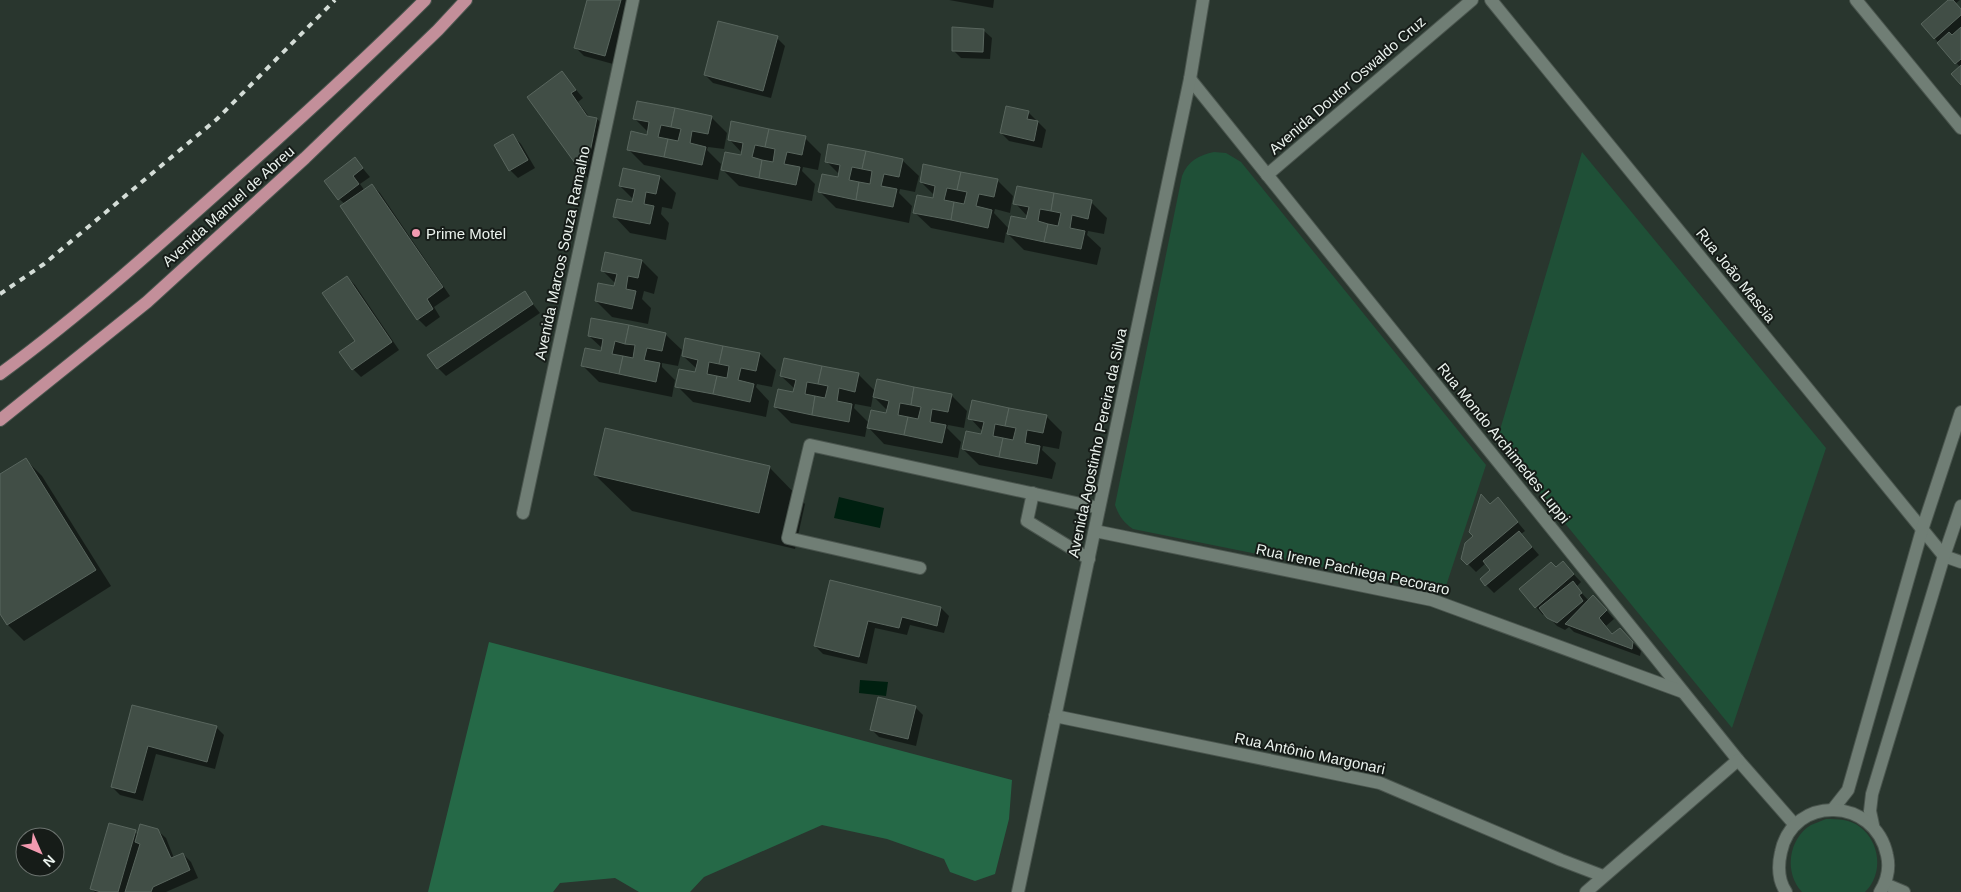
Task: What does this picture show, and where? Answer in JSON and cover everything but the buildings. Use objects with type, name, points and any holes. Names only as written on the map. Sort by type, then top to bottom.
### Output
[{"type":"main road","name":"Avenida Manuel de Abreu","points":[[0,374],[35,349],[132,269],[372,54],[425,0]]},
{"type":"main road","name":"Avenida Manuel de Abreu","points":[[0,420],[15,410],[154,295],[305,158],[438,30],[466,0]]},
{"type":"street","name":"Avenida Marcos Souza Ramalho","points":[[523,513],[633,0]]},
{"type":"street","name":"Avenida Agostinho Pereira da Silva","points":[[1018,892],[1190,79],[1203,0]]},
{"type":"street","name":"Avenida Doutor Oswaldo Cruz","points":[[1267,175],[1472,0]]},
{"type":"street","name":"Rua João Mascia","points":[[1491,0],[1944,556]]},
{"type":"street","points":[[1856,0],[1961,128]]},
{"type":"street","name":"Rua Mondo Archimedes Luppi","points":[[1190,79],[1738,760],[1795,825]]},
{"type":"street","points":[[1834,809],[1848,790],[1922,530],[1961,412]]},
{"type":"street","points":[[920,568],[788,538],[810,445],[1099,508]]},
{"type":"street","points":[[1033,493],[1027,521],[1089,559]]},
{"type":"street","points":[[1872,825],[1870,811],[1872,794],[1961,506]]},
{"type":"street","name":"Rua Irene Pachiega Pecoraro","points":[[1095,531],[1432,600],[1683,692]]},
{"type":"street","points":[[1944,556],[1961,562]]},
{"type":"street","name":"Rua Antônio Margonari","points":[[1055,716],[1380,783],[1603,876]]},
{"type":"street","points":[[1586,892],[1738,760]]},
{"type":"street","points":[[1786,892],[1782,886],[1778,864],[1782,843],[1795,825],[1813,813],[1834,809],[1854,813],[1872,825],[1884,842],[1888,863],[1882,888],[1904,892]]},
{"type":"shaded area","points":[[1214,152],[1226,153],[1241,162],[1486,465],[1443,595],[1430,589],[1133,529],[1118,512],[1115,505],[1182,176],[1187,166],[1195,160]]},
{"type":"shaded area","points":[[1582,152],[1826,448],[1732,728],[1497,440]]},
{"type":"shaded area","points":[[839,497],[884,508],[880,528],[834,518]]},
{"type":"shaded area","points":[[860,680],[888,682],[886,696],[859,693]]},
{"type":"shaded area","points":[[1826,819],[1852,822],[1867,833],[1872,841],[1877,858],[1877,867],[1871,885],[1865,892],[1802,892],[1796,884],[1791,866],[1793,847],[1803,831],[1811,825]]},
{"type":"green space","points":[[489,642],[1012,780],[1009,819],[995,874],[975,881],[950,872],[944,859],[887,839],[822,825],[704,877],[690,892],[639,892],[615,878],[560,883],[553,892],[428,892]]},
{"type":"railway","points":[[0,294],[44,264],[217,119],[335,0]]},
{"type":"place","name":"Prime Motel","points":[[416,233]]}]
